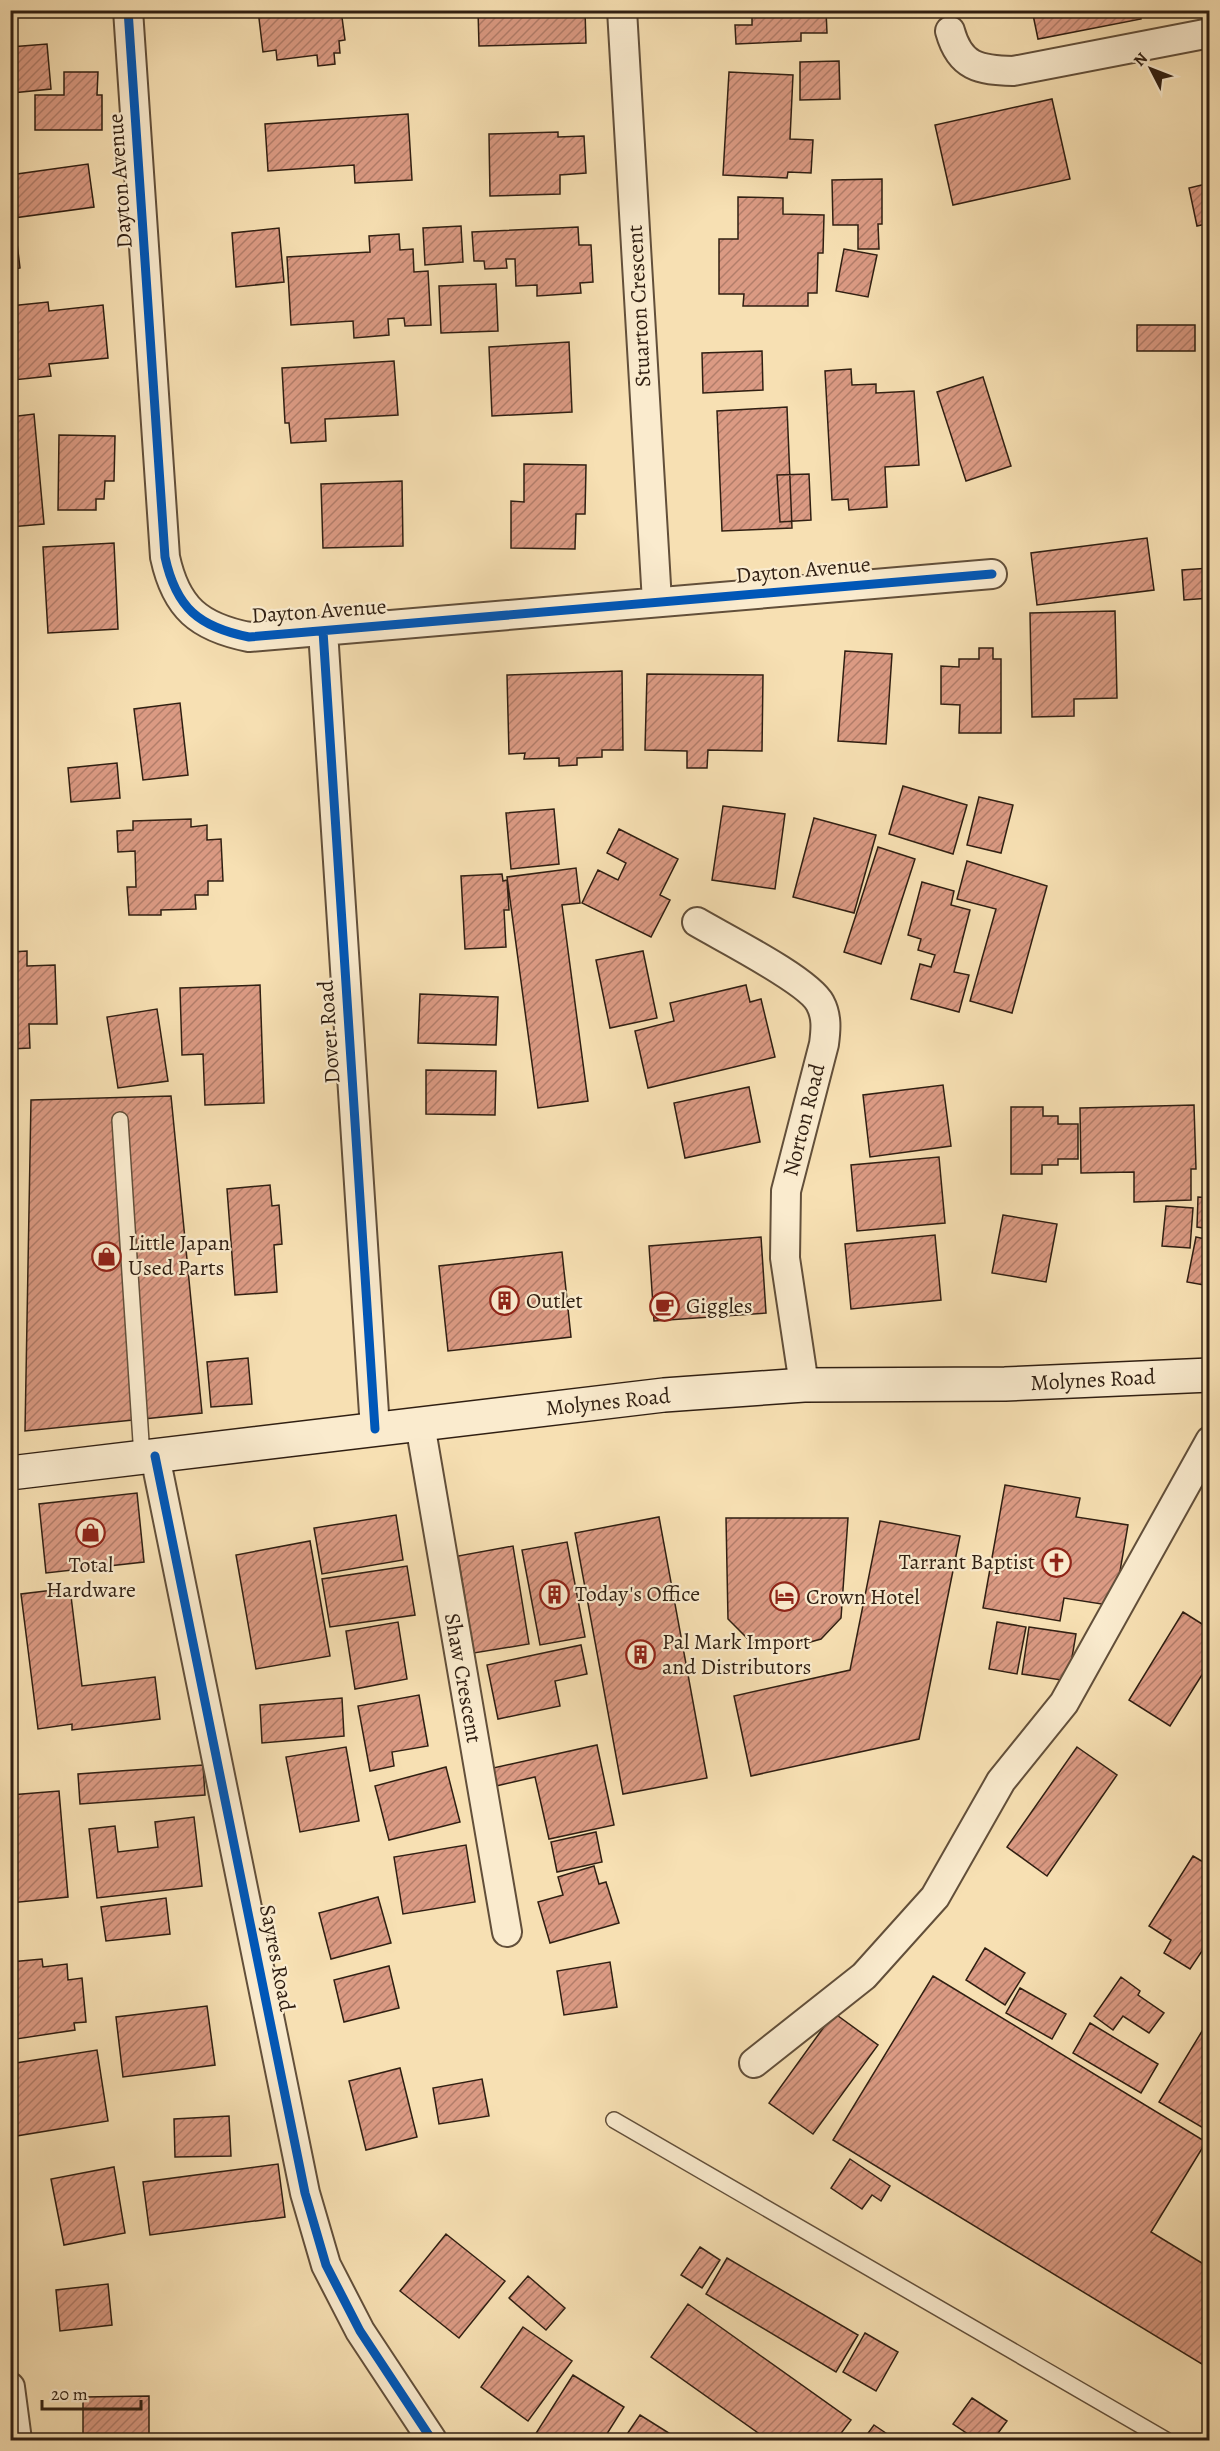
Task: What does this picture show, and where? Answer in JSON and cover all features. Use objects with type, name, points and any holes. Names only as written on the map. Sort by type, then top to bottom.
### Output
[{"type":"main road","name":"Molynes Road","points":[[10,1473],[664,1395],[804,1385],[1005,1384],[1209,1375]]},
{"type":"street","name":"Dayton Avenue","points":[[128,10],[165,558],[170,582],[184,604],[202,621],[225,632],[249,637],[992,574]]},
{"type":"street","name":"Stuarton Crescent","points":[[622,10],[657,602]]},
{"type":"street","points":[[950,31],[955,48],[968,62],[985,70],[995,71],[1013,71],[1209,33]]},
{"type":"street","name":"Dover Road","points":[[323,631],[375,1429]]},
{"type":"street","name":"Norton Road","points":[[697,922],[811,991],[825,1016],[824,1044],[786,1191],[784,1258],[804,1385]]},
{"type":"street","name":"Shaw Crescent","points":[[420,1424],[507,1932]]},
{"type":"street","points":[[754,2063],[864,1977],[935,1897],[1000,1781],[1064,1703],[1209,1441]]},
{"type":"street","name":"Sayres Road","points":[[149,1457],[305,2193],[327,2265],[360,2331],[432,2440]]},
{"type":"street","points":[[10,2387],[17,2440]]},
{"type":"lane","points":[[120,1120],[149,1457]]},
{"type":"lane","points":[[614,2120],[1166,2440]]},
{"type":"building","points":[[258,10],[341,10],[345,40],[339,41],[340,53],[334,53],[335,64],[318,66],[317,55],[277,60],[276,50],[263,52]]},
{"type":"building","points":[[478,10],[585,10],[586,43],[479,46]]},
{"type":"building","points":[[752,10],[826,10],[827,33],[801,33],[801,41],[736,44],[735,25],[752,25]]},
{"type":"building","points":[[1032,10],[1139,10],[1141,19],[1038,39]]},
{"type":"building","points":[[47,44],[51,89],[12,93],[13,103],[10,103],[10,47]]},
{"type":"building","points":[[839,61],[840,99],[800,100],[800,62]]},
{"type":"building","points":[[64,72],[98,72],[97,95],[102,95],[102,130],[35,130],[35,95],[64,95]]},
{"type":"building","points":[[729,72],[793,75],[790,139],[813,140],[811,173],[788,172],[787,178],[723,175]]},
{"type":"building","points":[[1052,99],[1070,179],[953,205],[935,125]]},
{"type":"building","points":[[408,114],[412,180],[355,183],[354,165],[268,171],[265,124]]},
{"type":"building","points":[[558,132],[558,137],[584,136],[586,173],[560,175],[560,194],[490,196],[489,134]]},
{"type":"building","points":[[88,164],[94,207],[14,218],[20,268],[10,270],[10,175]]},
{"type":"building","points":[[882,179],[882,224],[878,224],[879,249],[858,249],[858,225],[833,225],[832,180]]},
{"type":"building","points":[[1210,183],[1210,223],[1197,226],[1189,188]]},
{"type":"building","points":[[738,197],[783,198],[783,214],[824,215],[823,253],[818,253],[817,293],[808,293],[808,306],[743,306],[744,294],[719,294],[719,239],[738,239]]},
{"type":"building","points":[[461,226],[463,262],[425,265],[423,228]]},
{"type":"building","points":[[578,227],[579,245],[591,245],[593,282],[580,283],[581,293],[537,296],[537,285],[516,286],[515,259],[506,259],[507,268],[485,269],[484,261],[474,261],[472,232]]},
{"type":"building","points":[[279,228],[284,282],[236,287],[232,233]]},
{"type":"building","points":[[399,234],[400,250],[413,249],[414,272],[428,271],[431,325],[405,326],[404,318],[388,319],[389,335],[354,338],[353,321],[291,325],[287,257],[370,252],[369,236]]},
{"type":"building","points":[[844,249],[877,255],[868,297],[836,291]]},
{"type":"building","points":[[496,284],[498,331],[441,333],[439,286]]},
{"type":"building","points":[[48,302],[49,311],[103,305],[108,358],[49,364],[51,376],[13,380],[10,306]]},
{"type":"building","points":[[1137,325],[1195,325],[1195,351],[1137,351]]},
{"type":"building","points":[[569,342],[572,412],[492,416],[489,347]]},
{"type":"building","points":[[762,351],[763,390],[703,393],[702,353]]},
{"type":"building","points":[[394,361],[398,415],[325,419],[326,441],[291,443],[289,423],[285,423],[282,368]]},
{"type":"building","points":[[851,369],[852,385],[876,384],[876,393],[914,391],[919,465],[885,467],[887,507],[849,510],[848,499],[832,500],[825,371]]},
{"type":"building","points":[[983,377],[1011,466],[966,481],[937,392]]},
{"type":"building","points":[[787,407],[792,528],[722,531],[717,411]]},
{"type":"building","points":[[34,414],[44,524],[10,527],[10,417]]},
{"type":"building","points":[[59,435],[115,436],[114,481],[105,481],[104,499],[96,499],[96,510],[58,510]]},
{"type":"building","points":[[524,464],[586,465],[585,514],[576,514],[575,549],[511,548],[511,501],[524,502]]},
{"type":"building","points":[[809,474],[811,520],[780,522],[777,475]]},
{"type":"building","points":[[402,481],[403,546],[323,548],[321,484]]},
{"type":"building","points":[[1147,538],[1154,590],[1037,605],[1031,553]]},
{"type":"building","points":[[114,543],[118,629],[48,633],[43,547]]},
{"type":"building","points":[[1210,568],[1210,598],[1184,600],[1182,570]]},
{"type":"building","points":[[1115,611],[1117,698],[1074,699],[1074,716],[1032,717],[1030,613]]},
{"type":"building","points":[[979,648],[993,648],[993,659],[1001,659],[1001,733],[959,733],[960,705],[941,704],[941,666],[959,667],[959,659],[979,659]]},
{"type":"building","points":[[845,651],[892,654],[886,744],[838,741]]},
{"type":"building","points":[[622,671],[623,750],[602,750],[602,757],[577,758],[577,765],[559,766],[559,758],[524,759],[525,753],[509,754],[507,675]]},
{"type":"building","points":[[647,674],[763,675],[762,751],[708,750],[707,768],[687,768],[687,751],[645,750]]},
{"type":"building","points":[[180,703],[188,775],[143,780],[134,709]]},
{"type":"building","points":[[117,763],[120,798],[71,802],[68,768]]},
{"type":"building","points":[[903,786],[967,805],[953,854],[889,834]]},
{"type":"building","points":[[979,797],[1013,805],[1001,853],[967,845]]},
{"type":"building","points":[[723,806],[785,814],[775,889],[712,880]]},
{"type":"building","points":[[554,809],[559,864],[511,869],[506,813]]},
{"type":"building","points":[[814,818],[876,835],[854,913],[793,897]]},
{"type":"building","points":[[191,819],[191,827],[207,825],[207,840],[221,839],[223,881],[208,881],[208,895],[195,895],[196,909],[161,910],[161,915],[129,915],[127,887],[136,887],[135,851],[118,852],[117,831],[133,830],[133,821]]},
{"type":"building","points":[[619,829],[678,859],[660,895],[670,900],[651,937],[582,903],[598,870],[618,880],[626,863],[607,853]]},
{"type":"building","points":[[878,847],[915,859],[881,964],[844,952]]},
{"type":"building","points":[[967,861],[1047,886],[1012,1013],[970,1001],[996,909],[957,899]]},
{"type":"building","points":[[576,868],[580,903],[562,905],[588,1101],[538,1108],[507,877]]},
{"type":"building","points":[[502,874],[503,881],[507,880],[509,910],[504,910],[506,947],[465,949],[461,876]]},
{"type":"building","points":[[922,882],[954,891],[951,905],[970,910],[954,972],[969,975],[959,1012],[911,999],[920,964],[931,967],[935,955],[918,950],[921,939],[908,935]]},
{"type":"building","points":[[27,951],[27,966],[55,965],[57,1024],[29,1024],[30,1048],[10,1049],[10,952]]},
{"type":"building","points":[[643,951],[657,1018],[610,1028],[596,960]]},
{"type":"building","points":[[260,985],[264,1103],[205,1105],[203,1054],[182,1055],[180,988]]},
{"type":"building","points":[[746,985],[750,1002],[761,999],[775,1057],[648,1088],[635,1031],[674,1021],[670,1003]]},
{"type":"building","points":[[420,994],[498,997],[496,1045],[418,1043]]},
{"type":"building","points":[[157,1009],[168,1081],[118,1088],[107,1017]]},
{"type":"building","points":[[426,1070],[496,1071],[495,1115],[426,1114]]},
{"type":"building","points":[[943,1085],[951,1146],[870,1157],[863,1095]]},
{"type":"building","points":[[749,1087],[760,1142],[685,1158],[674,1103]]},
{"type":"building","name":"Little Japan Used Parts","points":[[171,1096],[202,1413],[25,1431],[31,1100]]},
{"type":"building","points":[[1194,1105],[1196,1169],[1191,1169],[1191,1200],[1134,1202],[1134,1172],[1081,1173],[1080,1108]]},
{"type":"building","points":[[1011,1107],[1043,1107],[1043,1116],[1058,1116],[1058,1124],[1078,1124],[1078,1159],[1058,1159],[1058,1165],[1042,1165],[1042,1174],[1011,1174]]},
{"type":"building","points":[[10,1122],[17,1175],[10,1176]]},
{"type":"building","points":[[939,1157],[945,1223],[857,1231],[851,1165]]},
{"type":"building","points":[[270,1185],[272,1206],[279,1205],[282,1244],[274,1245],[277,1292],[235,1295],[227,1189]]},
{"type":"building","points":[[1198,1197],[1210,1198],[1210,1229],[1197,1227]]},
{"type":"building","points":[[1166,1206],[1193,1208],[1190,1248],[1162,1246]]},
{"type":"building","points":[[1003,1215],[1057,1224],[1046,1282],[992,1273]]},
{"type":"building","points":[[935,1235],[941,1300],[851,1309],[845,1244]]},
{"type":"building","points":[[761,1237],[766,1313],[654,1321],[649,1246]]},
{"type":"building","points":[[1196,1237],[1210,1240],[1210,1286],[1187,1282]]},
{"type":"building","name":"Outlet","points":[[562,1252],[571,1337],[448,1351],[439,1266]]},
{"type":"building","points":[[248,1358],[252,1404],[211,1407],[207,1362]]},
{"type":"building","name":"Tarrant Baptist","points":[[1005,1485],[1080,1498],[1076,1517],[1128,1525],[1114,1606],[1064,1598],[1060,1621],[983,1608]]},
{"type":"building","name":"Total Hardware","points":[[137,1493],[144,1562],[46,1573],[39,1504]]},
{"type":"building","points":[[396,1515],[403,1560],[322,1574],[314,1528]]},
{"type":"building","name":"Pal Mark Import and Distributors","points":[[659,1517],[707,1778],[623,1794],[575,1533]]},
{"type":"building","name":"Crown Hotel","points":[[726,1518],[848,1518],[841,1618],[821,1639],[789,1648],[751,1642],[728,1619]]},
{"type":"building","points":[[880,1521],[960,1536],[919,1739],[751,1776],[734,1696],[850,1670]]},
{"type":"building","points":[[310,1541],[330,1656],[256,1669],[236,1555]]},
{"type":"building","name":"Today's Office","points":[[567,1542],[585,1637],[540,1645],[522,1550]]},
{"type":"building","points":[[513,1546],[529,1644],[474,1653],[458,1556]]},
{"type":"building","points":[[407,1566],[415,1615],[330,1627],[322,1579]]},
{"type":"building","points":[[10,1567],[14,1591],[10,1592]]},
{"type":"building","points":[[70,1588],[82,1686],[155,1677],[160,1719],[72,1730],[72,1724],[38,1729],[21,1594]]},
{"type":"building","points":[[1183,1612],[1210,1629],[1210,1662],[1170,1726],[1129,1700]]},
{"type":"building","points":[[398,1622],[407,1679],[355,1689],[346,1631]]},
{"type":"building","points":[[997,1622],[1026,1627],[1017,1674],[989,1669]]},
{"type":"building","points":[[1029,1627],[1076,1634],[1068,1681],[1022,1674]]},
{"type":"building","points":[[581,1645],[587,1674],[555,1681],[560,1706],[498,1719],[487,1665]]},
{"type":"building","points":[[419,1695],[428,1746],[392,1752],[394,1766],[370,1771],[358,1706]]},
{"type":"building","points":[[342,1698],[344,1736],[262,1743],[260,1705]]},
{"type":"building","points":[[597,1745],[614,1825],[549,1839],[535,1777],[496,1786],[493,1768]]},
{"type":"building","points":[[346,1747],[359,1821],[300,1832],[286,1757]]},
{"type":"building","points":[[1077,1747],[1117,1775],[1047,1876],[1007,1847]]},
{"type":"building","points":[[203,1765],[205,1795],[80,1804],[78,1774]]},
{"type":"building","points":[[446,1767],[460,1822],[389,1840],[375,1786]]},
{"type":"building","points":[[59,1791],[68,1897],[10,1903],[10,1795]]},
{"type":"building","points":[[194,1817],[202,1886],[97,1898],[89,1829],[115,1826],[118,1852],[158,1847],[155,1822]]},
{"type":"building","points":[[596,1832],[602,1862],[557,1872],[551,1842]]},
{"type":"building","points":[[466,1845],[475,1902],[403,1914],[394,1857]]},
{"type":"building","points":[[1193,1856],[1210,1866],[1210,1939],[1190,1969],[1164,1953],[1171,1940],[1149,1926]]},
{"type":"building","points":[[594,1866],[599,1884],[606,1882],[619,1923],[550,1943],[538,1902],[563,1895],[558,1877]]},
{"type":"building","points":[[378,1897],[391,1943],[331,1959],[319,1913]]},
{"type":"building","points":[[166,1898],[170,1934],[106,1941],[101,1907]]},
{"type":"building","points":[[985,1948],[1025,1973],[1005,2005],[966,1980]]},
{"type":"building","points":[[42,1959],[43,1967],[67,1964],[68,1980],[82,1978],[86,2022],[74,2023],[75,2030],[10,2040],[10,1962]]},
{"type":"building","points":[[610,1962],[617,2007],[564,2015],[557,1971]]},
{"type":"building","points":[[389,1966],[399,2008],[344,2022],[334,1980]]},
{"type":"building","points":[[933,1976],[1206,2142],[1151,2232],[1210,2268],[1210,2369],[833,2140]]},
{"type":"building","points":[[1121,1977],[1140,1991],[1138,1995],[1164,2013],[1149,2033],[1123,2016],[1113,2030],[1094,2016]]},
{"type":"building","points":[[1020,1988],[1066,2014],[1052,2039],[1006,2013]]},
{"type":"building","points":[[207,2006],[215,2065],[123,2077],[116,2017]]},
{"type":"building","points":[[834,2013],[878,2045],[813,2134],[769,2103]]},
{"type":"building","points":[[1210,2018],[1210,2132],[1159,2102]]},
{"type":"building","points":[[1090,2023],[1158,2064],[1141,2093],[1073,2053]]},
{"type":"building","points":[[97,2050],[108,2121],[10,2137],[10,2064]]},
{"type":"building","points":[[400,2068],[417,2137],[366,2150],[349,2081]]},
{"type":"building","points":[[482,2079],[489,2116],[439,2124],[433,2088]]},
{"type":"building","points":[[229,2116],[231,2156],[175,2157],[174,2119]]},
{"type":"building","points":[[850,2159],[890,2186],[881,2201],[872,2195],[862,2209],[831,2188]]},
{"type":"building","points":[[278,2164],[285,2217],[150,2235],[143,2182]]},
{"type":"building","points":[[114,2167],[125,2233],[64,2245],[51,2179]]},
{"type":"building","points":[[446,2234],[505,2281],[459,2338],[400,2291]]},
{"type":"building","points":[[700,2247],[720,2260],[702,2288],[681,2275]]},
{"type":"building","points":[[727,2258],[858,2335],[836,2372],[706,2294]]},
{"type":"building","points":[[528,2276],[565,2308],[546,2330],[509,2298]]},
{"type":"building","points":[[108,2284],[112,2325],[60,2331],[56,2290]]},
{"type":"building","points":[[688,2304],[851,2420],[836,2440],[768,2440],[651,2357]]},
{"type":"building","points":[[523,2327],[572,2361],[528,2421],[481,2387]]},
{"type":"building","points":[[865,2333],[898,2352],[876,2391],[843,2372]]},
{"type":"building","points":[[573,2375],[624,2407],[603,2440],[536,2440],[533,2438]]},
{"type":"building","points":[[149,2396],[149,2440],[83,2440],[83,2397]]},
{"type":"building","points":[[972,2398],[1007,2421],[993,2440],[977,2440],[953,2424]]},
{"type":"building","points":[[640,2415],[680,2440],[623,2440]]},
{"type":"building","points":[[874,2425],[896,2440],[863,2440]]},
{"type":"cycle path","points":[[128,10],[165,557],[170,575],[183,602],[203,621],[231,633],[249,637],[992,574]]},
{"type":"cycle path","points":[[323,631],[375,1429]]},
{"type":"cycle path","points":[[155,1456],[305,2193],[326,2265],[360,2331],[432,2440]]},
{"type":"place","name":"Little Japan Used Parts","points":[[107,1256]]},
{"type":"place","name":"Outlet","points":[[505,1301]]},
{"type":"place","name":"Giggles","points":[[665,1306]]},
{"type":"place","name":"Total Hardware","points":[[91,1533]]},
{"type":"place","name":"Tarrant Baptist","points":[[1056,1562]]},
{"type":"place","name":"Today's Office","points":[[554,1594]]},
{"type":"place","name":"Crown Hotel","points":[[785,1597]]},
{"type":"place","name":"Pal Mark Import and Distributors","points":[[641,1655]]}]
